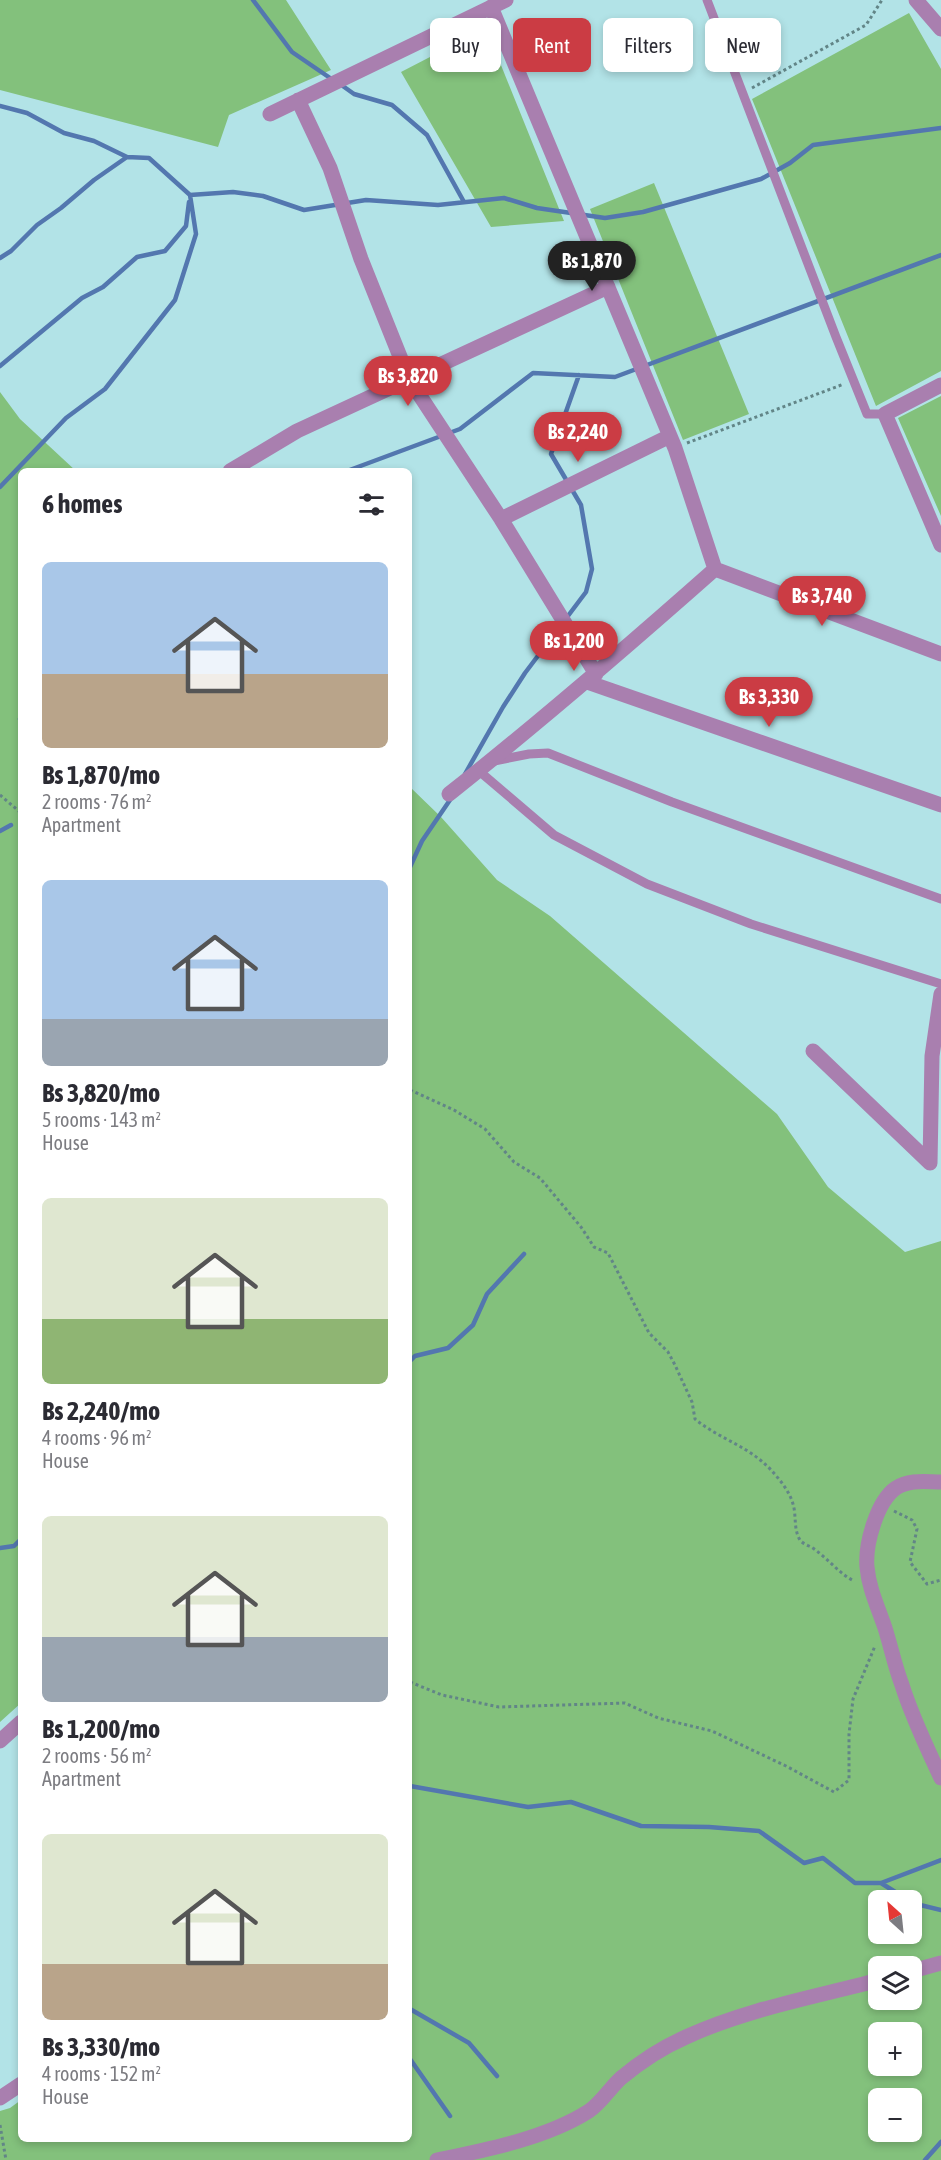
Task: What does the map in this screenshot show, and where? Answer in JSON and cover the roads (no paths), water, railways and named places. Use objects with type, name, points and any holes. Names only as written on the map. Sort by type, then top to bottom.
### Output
[{"type":"street","points":[[270,114],[506,0]]},
{"type":"street","points":[[916,0],[941,29]]},
{"type":"street","points":[[491,7],[672,442],[715,569]]},
{"type":"street","points":[[298,100],[330,168],[362,259],[409,379],[501,519],[591,678],[941,805]]},
{"type":"street","points":[[235,468],[297,431],[608,287]]},
{"type":"street","points":[[941,384],[885,414],[941,545]]},
{"type":"street","points":[[501,519],[672,442]]},
{"type":"street","points":[[715,569],[941,654]]},
{"type":"street","points":[[449,794],[591,678],[715,569]]},
{"type":"street","points":[[813,1051],[930,1163],[932,1056],[941,994]]},
{"type":"street","points":[[941,1482],[908,1483],[897,1487],[882,1504],[872,1532],[867,1563],[870,1588],[884,1625],[902,1686],[919,1732],[941,1778]]},
{"type":"street","points":[[0,1741],[18,1725]]},
{"type":"street","points":[[922,1968],[941,1963]]},
{"type":"street","points":[[437,2160],[556,2128],[590,2110],[621,2079],[653,2055],[686,2037],[774,2007],[868,1983]]},
{"type":"street","points":[[0,2098],[18,2086]]},
{"type":"lane","points":[[707,0],[867,414],[885,414]]},
{"type":"lane","points":[[941,899],[672,802],[548,753],[529,754],[485,766],[554,835],[646,884],[751,924],[941,984]]},
{"type":"waterway","points":[[253,0],[292,52],[333,80]]},
{"type":"waterway","points":[[340,84],[354,94],[392,105],[427,135],[464,202]]},
{"type":"waterway","points":[[0,106],[27,113],[64,133],[94,141],[127,157],[149,158],[190,195],[233,192],[263,196],[304,210],[366,200],[438,205],[504,198],[537,208],[605,218],[643,212],[761,179],[790,163],[813,145],[941,128]]},
{"type":"waterway","points":[[0,258],[11,251],[37,225],[127,157]]},
{"type":"waterway","points":[[18,468],[66,418],[105,389],[175,300],[196,234],[190,195]]},
{"type":"waterway","points":[[0,366],[82,298],[103,287],[137,257],[165,251],[186,226],[189,202]]},
{"type":"waterway","points":[[355,468],[460,429],[533,373],[615,377],[941,255]]},
{"type":"waterway","points":[[465,774],[525,673],[586,592],[592,569],[581,505],[551,454],[579,375]]},
{"type":"waterway","points":[[0,487],[18,468]]},
{"type":"waterway","points":[[412,863],[422,841],[452,797]]},
{"type":"waterway","points":[[0,831],[11,825]]},
{"type":"waterway","points":[[412,1359],[415,1356],[448,1348],[473,1325],[487,1294],[524,1254]]},
{"type":"waterway","points":[[0,1548],[14,1546],[18,1542]]},
{"type":"waterway","points":[[412,1786],[528,1807],[571,1802],[641,1826],[709,1827],[759,1831],[804,1863],[823,1858],[855,1883],[881,1883],[892,1890]]},
{"type":"waterway","points":[[881,1883],[941,1860]]},
{"type":"waterway","points":[[922,1905],[941,1910]]},
{"type":"waterway","points":[[412,2010],[469,2043],[497,2076]]},
{"type":"waterway","points":[[412,2062],[450,2116]]},
{"type":"waterway","points":[[925,2160],[941,2142]]}]
